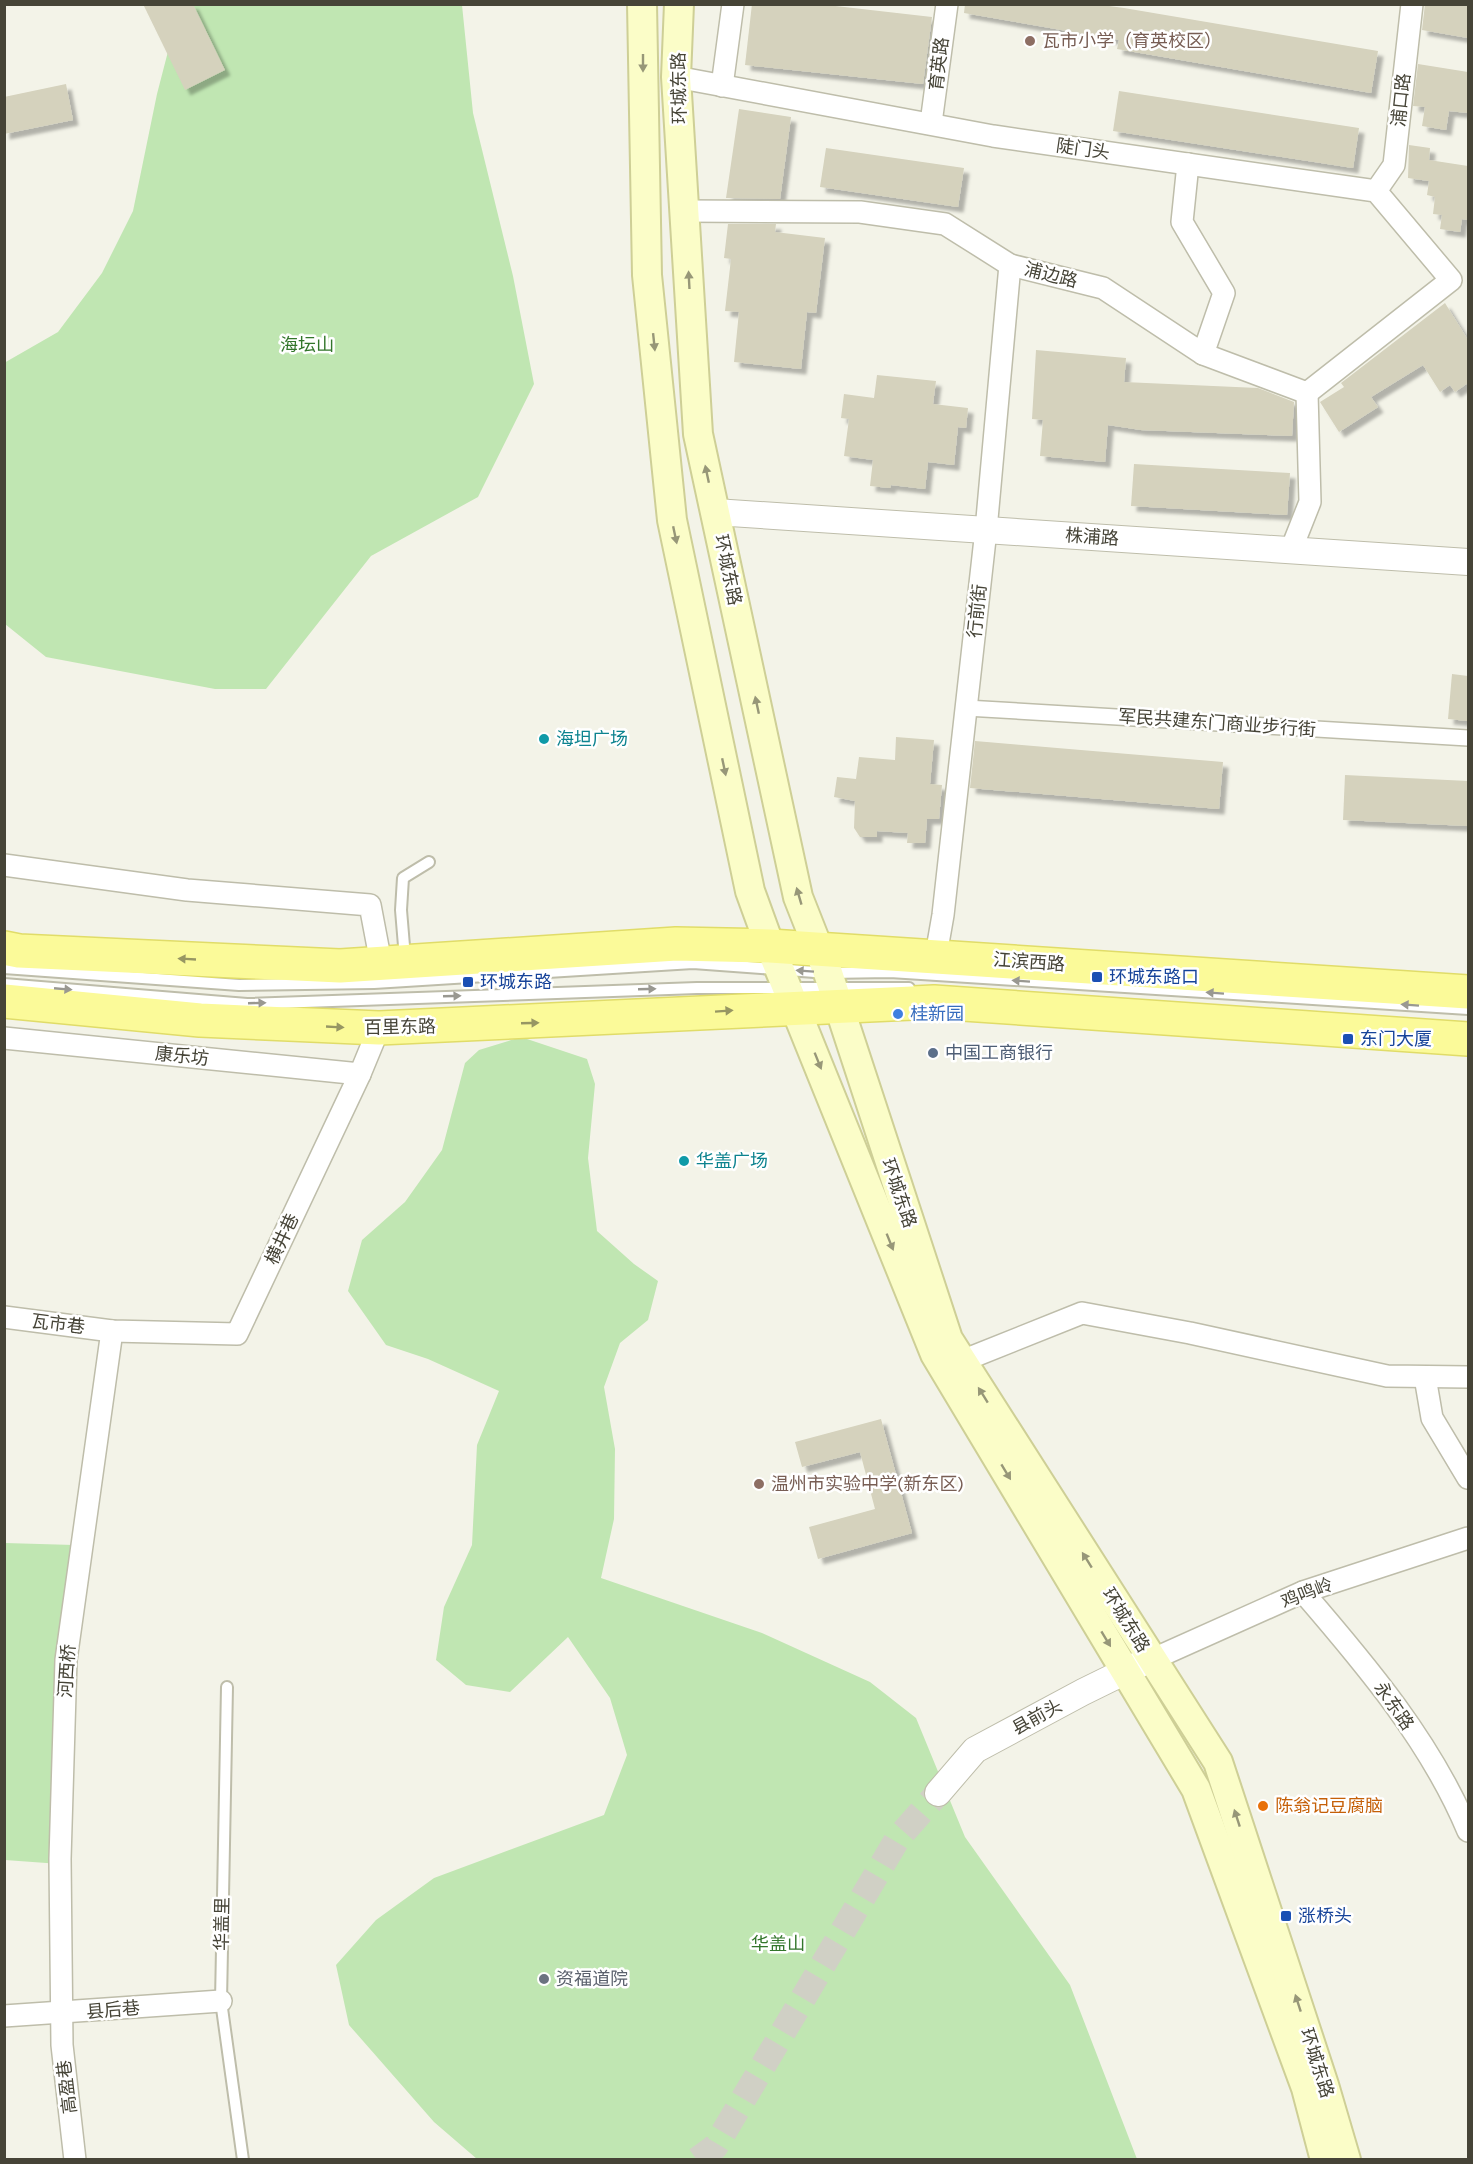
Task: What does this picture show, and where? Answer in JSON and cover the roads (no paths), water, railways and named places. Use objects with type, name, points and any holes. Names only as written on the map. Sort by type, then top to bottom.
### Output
[{"type":"main road","name":"环城东路","points":[[642,4],[647,274],[672,520],[750,891],[935,1354],[1138,1665],[1218,1762],[1324,2085],[1346,2160]]},
{"type":"main road","name":"环城东路","points":[[679,4],[676,77],[699,434],[798,897],[829,979],[948,1339],[1138,1665],[1196,1788],[1306,2088],[1324,2160]]},
{"type":"main road","points":[[4,948],[19,951],[328,965],[393,963],[676,944],[783,978]]},
{"type":"main road","name":"江滨西路","points":[[783,978],[829,979],[936,956],[1468,992]]},
{"type":"main road","name":"江滨西路","points":[[783,978],[829,979],[934,1002],[1468,1039]]},
{"type":"main road","name":"百里东路","points":[[4,1001],[200,1020],[379,1029],[558,1022],[783,978]]},
{"type":"street","points":[[722,86],[733,4]]},
{"type":"street","name":"育英路","points":[[931,123],[947,4]]},
{"type":"street","name":"浦口路","points":[[1376,190],[1394,165],[1412,4]]},
{"type":"street","name":"陡门头","points":[[676,77],[993,136],[1376,190]]},
{"type":"street","points":[[1188,164],[1182,222],[1224,293],[1203,354]]},
{"type":"street","points":[[1291,550],[1310,502],[1307,393],[1451,280],[1376,190]]},
{"type":"street","name":"浦边路","points":[[685,211],[860,212],[945,224],[1010,265],[1103,288],[1203,354],[1307,393]]},
{"type":"street","name":"行前街","points":[[936,956],[943,915],[986,530],[1010,265]]},
{"type":"street","name":"株浦路","points":[[715,512],[1468,562]]},
{"type":"street","name":"军民共建东门商业步行街","points":[[966,708],[1468,738]]},
{"type":"street","points":[[4,865],[187,890],[370,905],[393,963]]},
{"type":"street","name":"横井巷","points":[[112,1330],[237,1335],[379,1029]]},
{"type":"street","name":"康乐坊","points":[[4,1038],[360,1074]]},
{"type":"street","points":[[962,1361],[1082,1314],[1190,1333],[1387,1376],[1468,1377]]},
{"type":"street","name":"瓦市巷","points":[[4,1317],[112,1330]]},
{"type":"street","name":"河西桥","points":[[62,2014],[60,1859],[66,1660],[112,1330]]},
{"type":"street","points":[[1425,1377],[1432,1418],[1468,1478]]},
{"type":"street","name":"鸡鸣岭","points":[[1138,1665],[1303,1592],[1468,1538]]},
{"type":"street","name":"永东路","points":[[1303,1592],[1366,1665],[1401,1714],[1455,1799],[1468,1831]]},
{"type":"street","name":"县前头","points":[[938,1793],[975,1750],[1138,1665]]},
{"type":"street","name":"县后巷","points":[[4,2016],[62,2014],[221,2001]]},
{"type":"street","name":"高盈巷","points":[[62,2014],[62,2045],[75,2160]]},
{"type":"lane","points":[[393,963],[403,878],[429,862]]},
{"type":"lane","points":[[4,968],[239,985],[374,983],[693,963],[783,978]]},
{"type":"lane","points":[[829,979],[890,972],[1468,1009]]},
{"type":"lane","points":[[4,984],[247,1004],[697,988],[783,978]]},
{"type":"lane","points":[[829,979],[916,988]]},
{"type":"lane","name":"华盖里","points":[[227,1687],[221,2001],[243,2160]]},
{"type":"tunnel","points":[[697,2160],[715,2147],[898,1838],[938,1793]]},
{"type":"place","name":"瓦市小学（育英校区）","points":[[1030,41]]},
{"type":"place","name":"海坦广场","points":[[544,739]]},
{"type":"place","name":"环城东路口","points":[[1097,977]]},
{"type":"place","name":"环城东路","points":[[468,982]]},
{"type":"place","name":"桂新园","points":[[898,1014]]},
{"type":"place","name":"东门大厦","points":[[1348,1039]]},
{"type":"place","name":"中国工商银行","points":[[933,1053]]},
{"type":"place","name":"华盖广场","points":[[684,1161]]},
{"type":"place","name":"温州市实验中学(新东区)","points":[[759,1484]]},
{"type":"place","name":"陈翁记豆腐脑","points":[[1263,1806]]},
{"type":"place","name":"涨桥头","points":[[1286,1916]]},
{"type":"place","name":"资福道院","points":[[544,1979]]},
{"type":"park label","name":"海坛山","points":[[307,345]]},
{"type":"park label","name":"华盖山","points":[[778,1944]]}]
